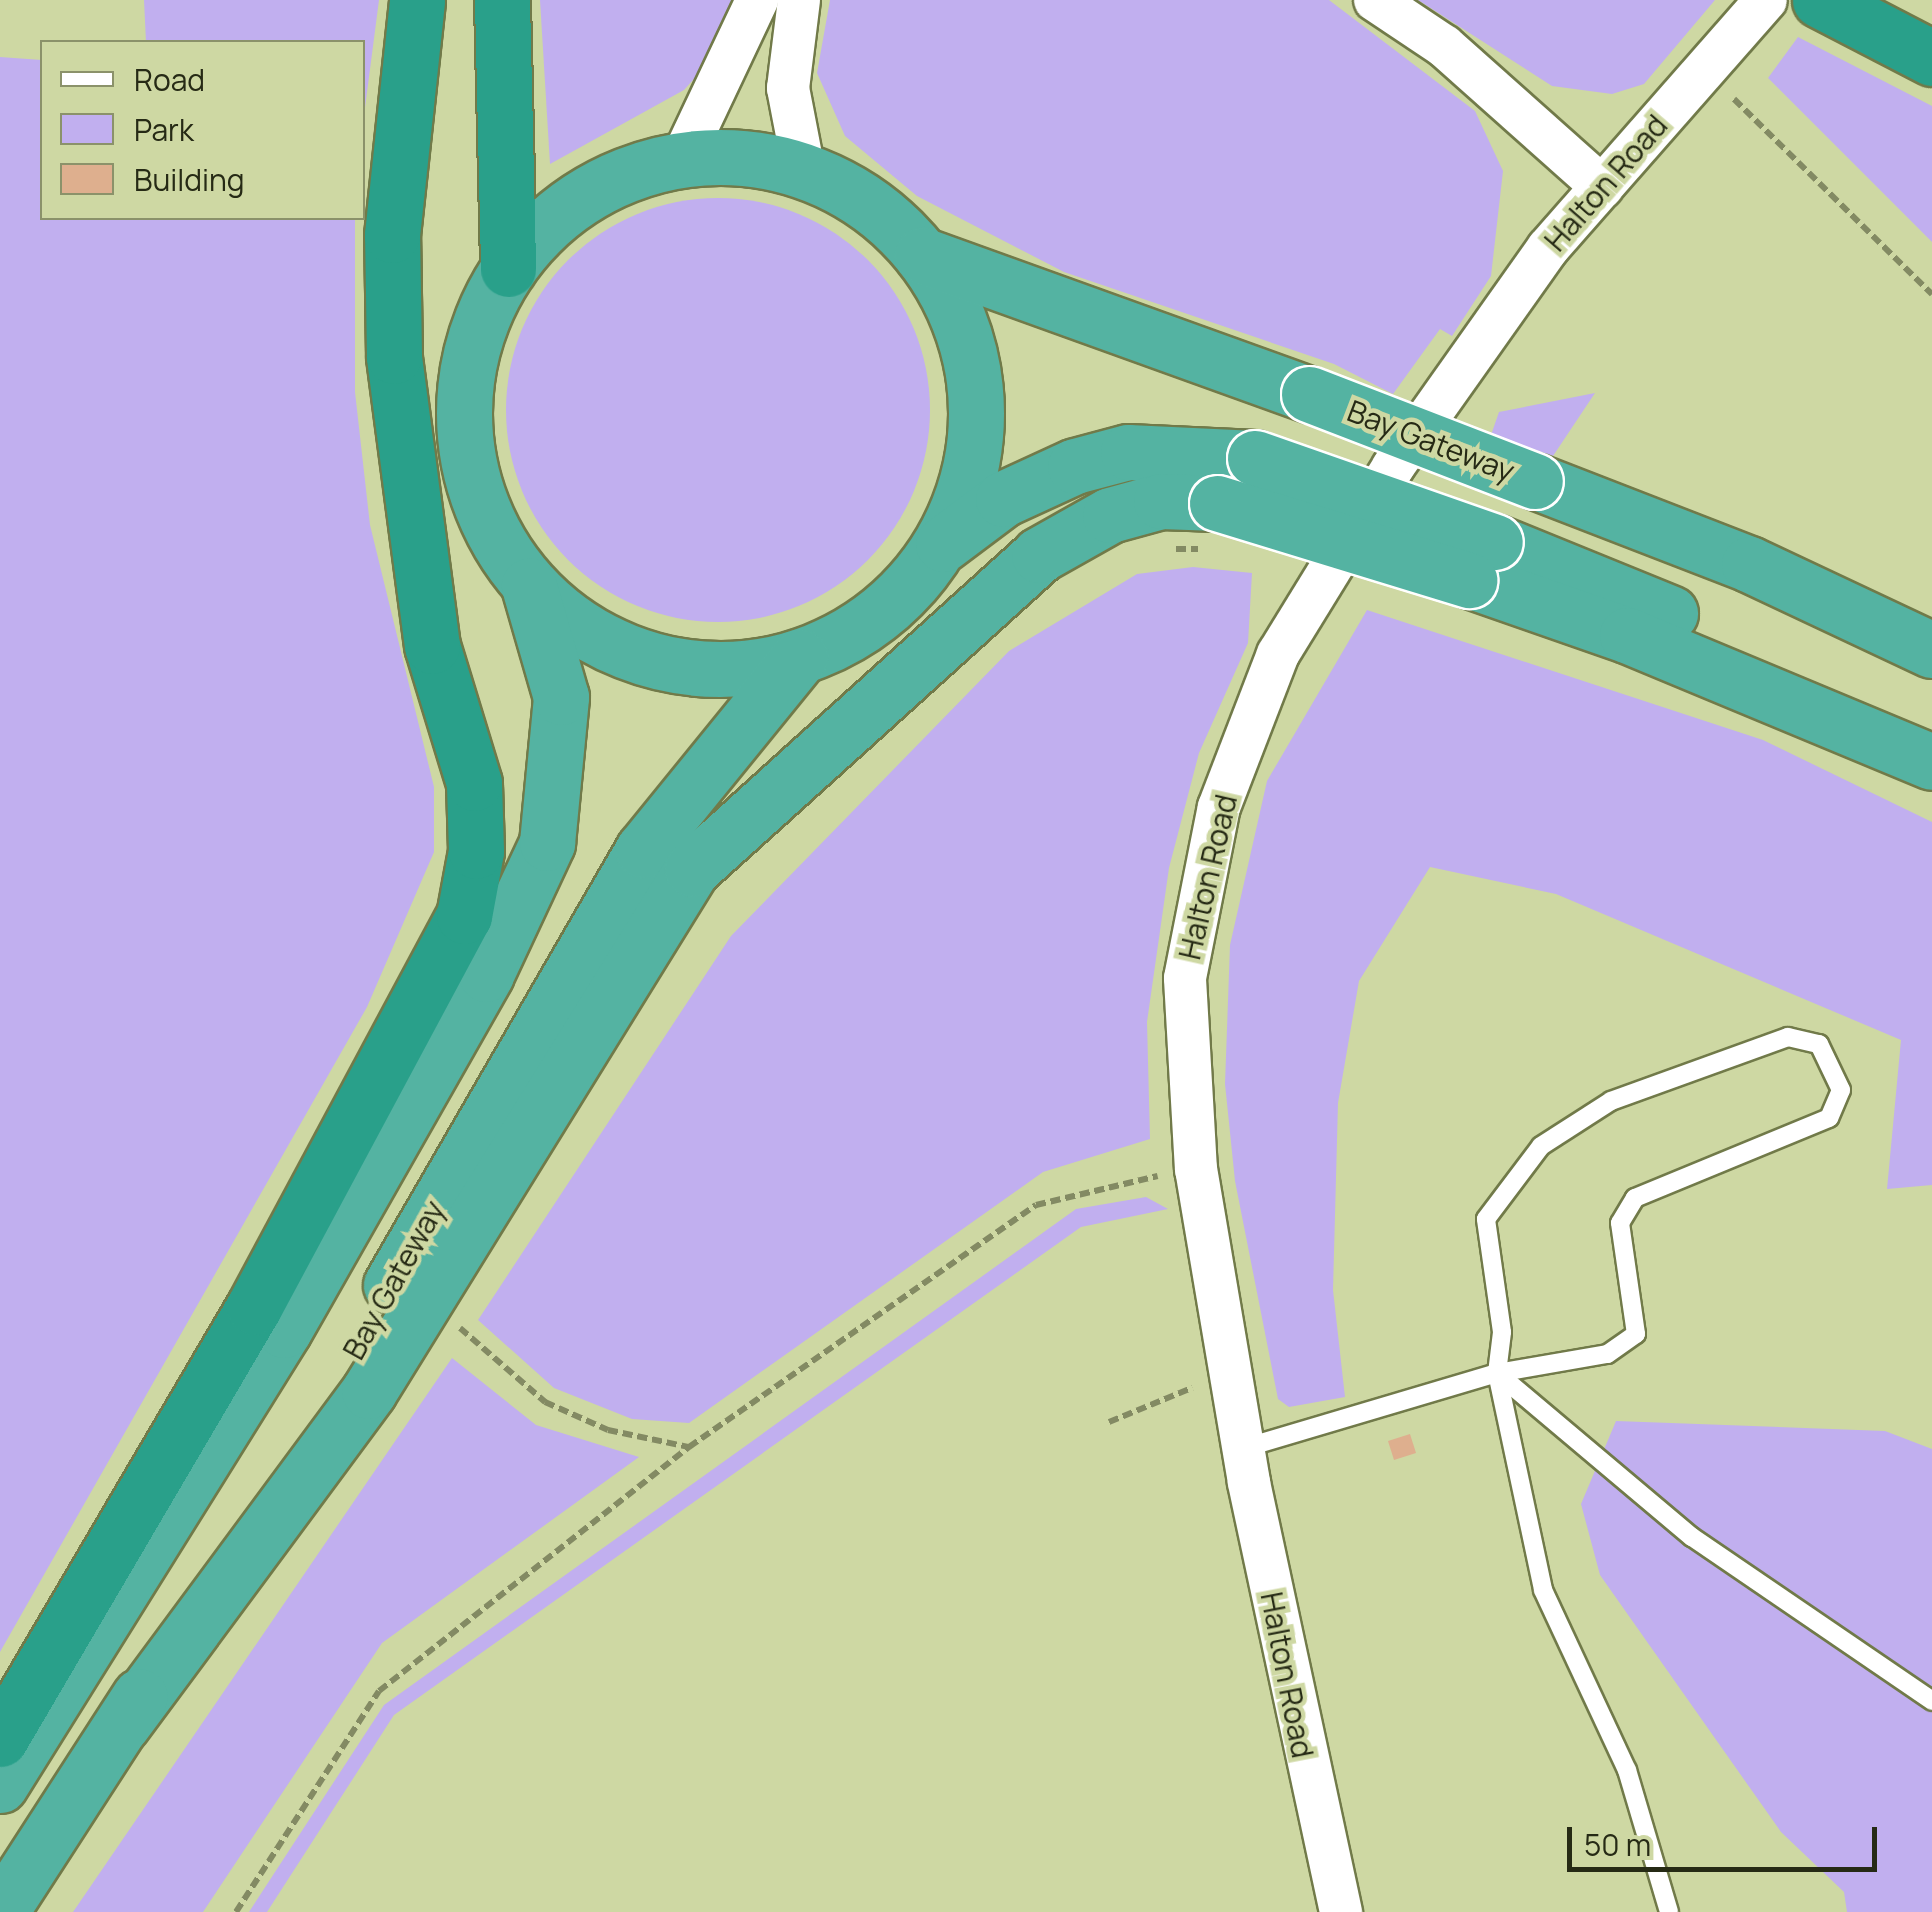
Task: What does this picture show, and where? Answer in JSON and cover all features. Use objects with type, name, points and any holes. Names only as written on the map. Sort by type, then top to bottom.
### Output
[{"type":"highway","points":[[0,1740],[254,1307],[464,916],[476,850],[474,783],[432,646],[394,356],[392,234],[417,0]]},
{"type":"highway","points":[[502,0],[508,269]]},
{"type":"highway","points":[[1820,0],[1932,58]]},
{"type":"highway","points":[[0,1785],[284,1330],[486,974],[547,844],[562,698],[530,586],[479,503],[464,423],[469,358],[508,269],[555,217],[614,179],[682,159],[744,158],[804,171],[849,191],[922,255],[954,308],[973,382],[964,490],[939,547]]},
{"type":"highway","name":"Bay Gateway","points":[[922,255],[1308,394],[1535,481],[1914,641]]},
{"type":"highway","points":[[530,586],[574,625],[664,663],[742,669],[800,657],[867,622],[939,547],[1003,499],[1092,461],[1128,452],[1255,458],[1482,561],[1924,743]]},
{"type":"highway","points":[[122,1725],[369,1392],[692,869],[1039,555],[1110,515],[1161,501],[1216,502],[1482,561]]},
{"type":"highway","name":"Bay Gateway","points":[[0,1912],[340,1376],[643,850],[800,657]]},
{"type":"street","points":[[682,159],[758,0]]},
{"type":"street","points":[[799,0],[788,88],[804,171]]},
{"type":"street","points":[[1375,0],[1444,46],[1602,187]]},
{"type":"street","name":"Halton Road","points":[[1342,1912],[1243,1448],[1186,1080],[1185,978],[1219,807],[1278,654],[1393,467],[1548,248],[1766,0]]},
{"type":"lane","points":[[1243,1448],[1497,1373],[1607,1354],[1636,1334],[1620,1223],[1635,1198],[1829,1118],[1841,1090],[1820,1044],[1788,1037],[1611,1101],[1540,1146],[1486,1219],[1502,1332],[1497,1373],[1542,1590],[1627,1770],[1669,1912]]},
{"type":"lane","points":[[1497,1373],[1692,1537],[1932,1701]]},
{"type":"path","points":[[1703,72],[1932,294]]},
{"type":"path","points":[[1160,552],[1176,549]]},
{"type":"path","points":[[236,1912],[380,1691],[689,1447],[1036,1204],[1173,1172]]},
{"type":"path","points":[[452,1321],[545,1402],[608,1430],[689,1447]]},
{"type":"path","points":[[1109,1422],[1232,1376]]},
{"type":"green space","points":[[144,0],[379,0],[365,108],[365,40],[146,40]]},
{"type":"green space","points":[[540,0],[738,0],[711,60],[684,90],[550,164]]},
{"type":"green space","points":[[830,0],[1329,0],[1475,111],[1503,171],[1491,276],[1452,336],[1440,329],[1393,394],[1334,364],[1064,272],[917,196],[845,136],[817,73]]},
{"type":"green space","points":[[1418,0],[1715,0],[1644,84],[1612,94],[1552,86]]},
{"type":"green space","points":[[1798,37],[1932,106],[1932,242],[1768,78]]},
{"type":"green space","points":[[0,57],[40,60],[40,220],[355,220],[355,392],[370,525],[434,787],[434,852],[367,1007],[0,1652]]},
{"type":"green space","points":[[718,198],[759,202],[799,214],[836,234],[868,260],[894,292],[914,329],[926,369],[930,410],[926,451],[914,491],[894,528],[868,560],[836,586],[799,606],[759,618],[718,622],[677,618],[637,606],[600,586],[568,560],[542,528],[522,491],[510,451],[506,410],[510,369],[522,329],[542,292],[568,260],[600,234],[637,214],[677,202]]},
{"type":"green space","points":[[1595,393],[1553,456],[1491,435],[1499,412]]},
{"type":"green space","points":[[1193,567],[1252,573],[1248,643],[1199,753],[1169,868],[1147,1022],[1150,1139],[1043,1172],[689,1423],[632,1419],[554,1388],[478,1320],[731,936],[1009,651],[1137,574]]},
{"type":"green space","points":[[1367,610],[1763,740],[1932,822],[1932,1185],[1887,1189],[1901,1040],[1556,894],[1430,867],[1359,981],[1338,1103],[1333,1290],[1345,1397],[1289,1407],[1278,1399],[1235,1181],[1225,1084],[1230,945],[1267,781]]},
{"type":"green space","points":[[1146,1197],[1168,1209],[1081,1227],[394,1715],[267,1912],[249,1912],[384,1705],[1076,1209]]},
{"type":"green space","points":[[452,1358],[536,1425],[639,1457],[382,1643],[203,1912],[73,1912]]},
{"type":"green space","points":[[1616,1421],[1885,1431],[1932,1449],[1932,1912],[1847,1912],[1844,1892],[1781,1832],[1600,1575],[1581,1504]]},
{"type":"building","points":[[1410,1434],[1416,1453],[1394,1460],[1388,1441]]}]
